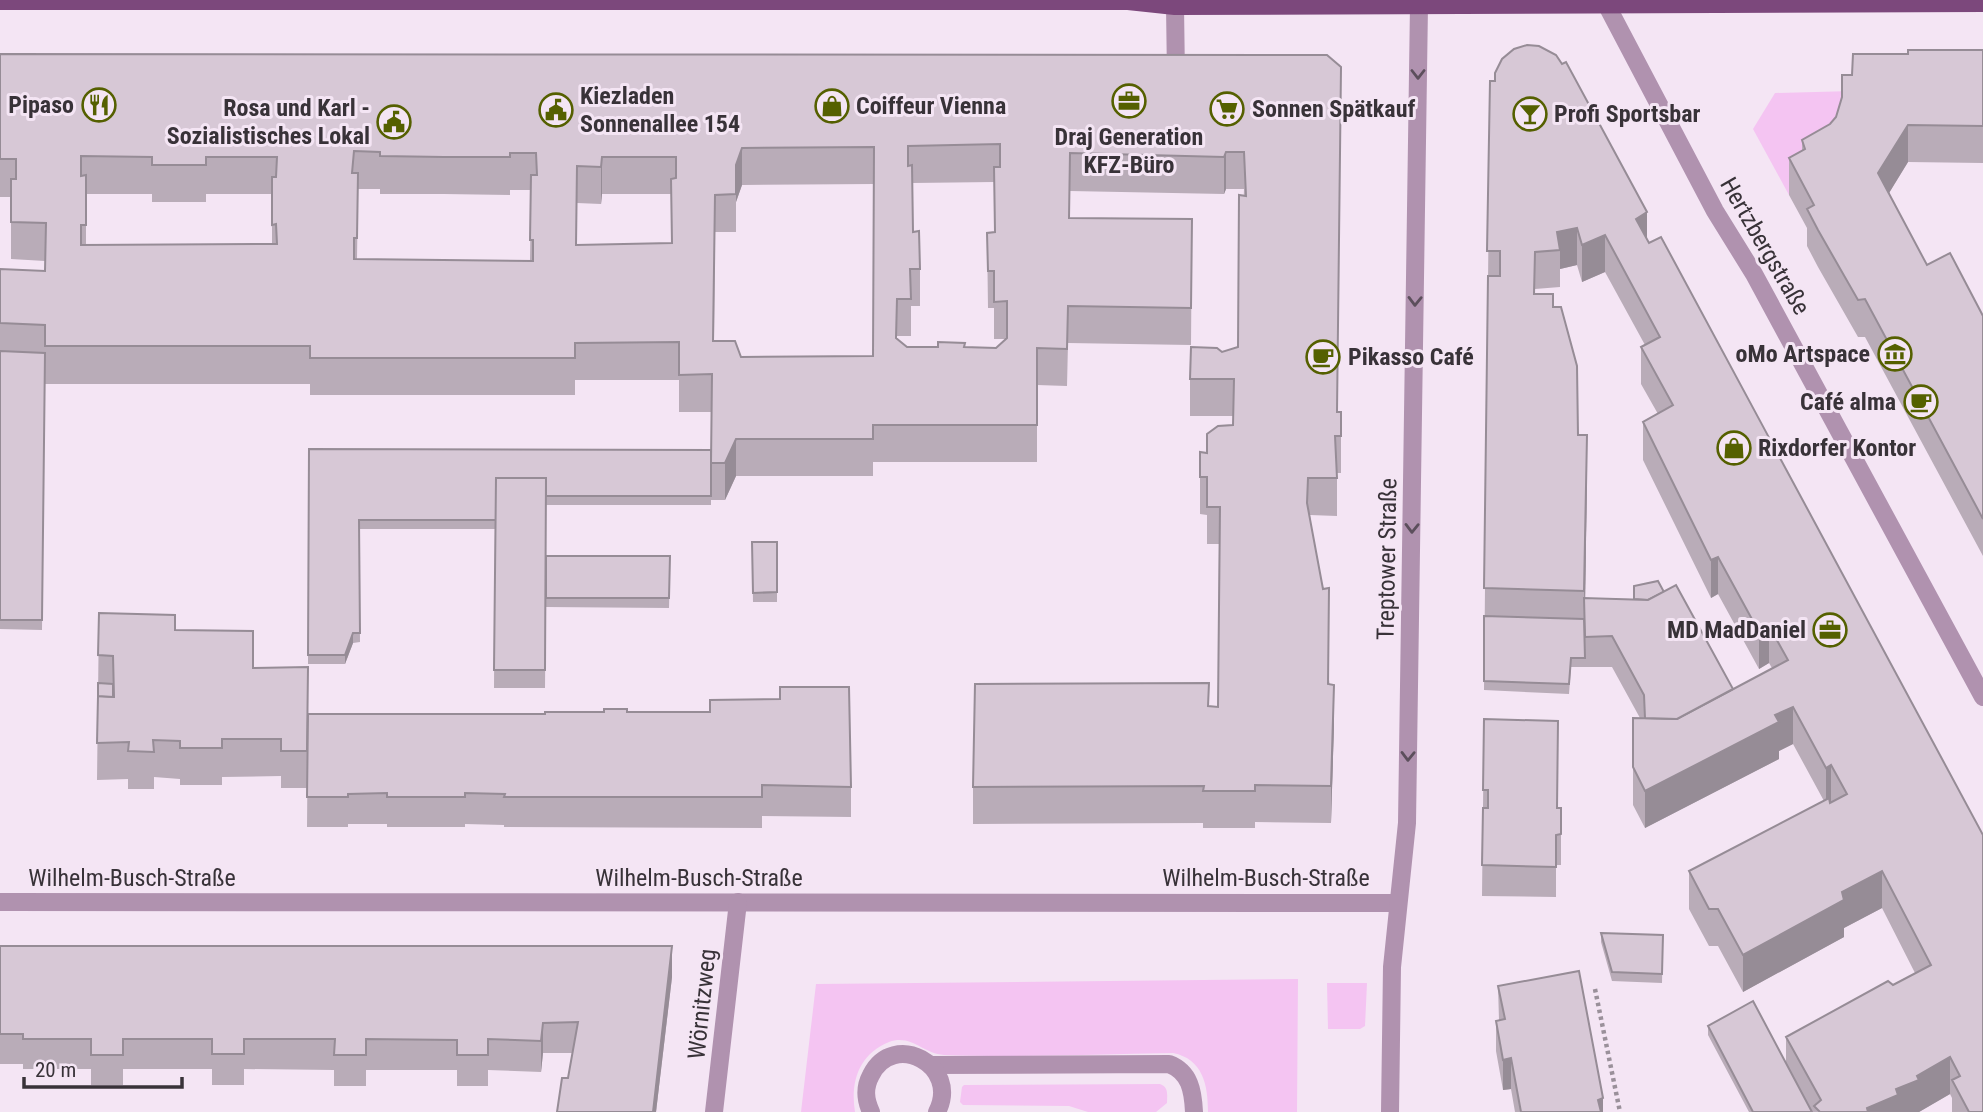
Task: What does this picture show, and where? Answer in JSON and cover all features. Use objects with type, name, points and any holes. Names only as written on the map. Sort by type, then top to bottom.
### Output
[{"type":"main road","points":[[0,1],[1100,1],[1175,6],[1605,2],[1983,3]]},
{"type":"street","name":"Hertzbergstraße","points":[[1605,2],[1715,211],[1754,274],[1983,696]]},
{"type":"street","name":"Treptower Straße","points":[[1390,1112],[1390,1008],[1407,823],[1419,5]]},
{"type":"street","points":[[1175,6],[1176,91]]},
{"type":"street","name":"Wilhelm-Busch-Straße","points":[[0,902],[1398,902]]},
{"type":"street","name":"Wörnitzweg","points":[[714,1112],[738,902]]},
{"type":"street","points":[[871,1112],[866,1100],[866,1089],[874,1069],[891,1056],[912,1055],[931,1065],[1169,1064],[1179,1068],[1191,1085],[1194,1112]]},
{"type":"street","points":[[931,1065],[942,1084],[937,1112]]},
{"type":"path","points":[[1595,989],[1620,1112]]},
{"type":"shaded area","points":[[1853,91],[1805,186],[1789,195],[1753,129],[1775,93]]},
{"type":"shaded area","points":[[1298,979],[1297,1112],[1208,1112],[1207,1092],[1202,1075],[1191,1061],[1173,1053],[944,1055],[911,1042],[897,1040],[870,1054],[859,1070],[854,1090],[855,1112],[801,1112],[816,984]]},
{"type":"shaded area","points":[[1327,983],[1367,983],[1365,1026],[1360,1029],[1328,1029]]},
{"type":"shaded area","points":[[1160,1084],[1166,1089],[1167,1103],[1156,1112],[1088,1112],[1069,1106],[963,1105],[960,1102],[964,1085]]},
{"type":"building","points":[[1527,45],[1539,46],[1556,55],[1562,64],[1566,62],[1647,212],[1636,219],[1649,243],[1661,237],[1983,835],[1983,1112],[1969,1112],[1952,1080],[1960,1076],[1950,1057],[1917,1076],[1919,1080],[1896,1089],[1898,1095],[1867,1108],[1868,1112],[1820,1112],[1814,1106],[1821,1100],[1786,1037],[1888,981],[1893,985],[1931,965],[1882,871],[1842,892],[1844,900],[1743,955],[1718,909],[1709,909],[1689,871],[1829,798],[1830,803],[1847,794],[1831,765],[1826,768],[1793,707],[1775,715],[1779,722],[1645,791],[1633,767],[1633,718],[1677,719],[1788,660],[1769,626],[1759,632],[1718,557],[1711,560],[1643,422],[1673,405],[1641,347],[1660,337],[1605,235],[1582,245],[1577,228],[1557,232],[1560,250],[1535,252],[1534,294],[1553,294],[1553,307],[1561,307],[1577,366],[1578,435],[1587,435],[1584,591],[1484,588],[1488,276],[1500,276],[1500,251],[1487,251],[1490,81],[1495,81],[1495,73],[1502,59],[1514,49]]},
{"type":"building","points":[[1908,50],[1983,50],[1983,126],[1908,125],[1878,173],[1927,265],[1950,253],[1983,316],[1983,519],[1865,299],[1858,300],[1818,230],[1807,209],[1814,205],[1789,158],[1805,149],[1802,140],[1830,124],[1836,117],[1842,97],[1842,75],[1852,75],[1853,54],[1908,54]]},
{"type":"building","points":[[0,54],[1327,55],[1341,67],[1337,412],[1341,412],[1341,436],[1335,436],[1337,478],[1308,478],[1307,503],[1323,589],[1329,588],[1328,684],[1334,685],[1331,786],[1255,785],[1255,791],[1203,791],[1204,786],[973,787],[975,684],[1209,683],[1208,706],[1218,707],[1220,507],[1207,507],[1207,477],[1200,477],[1200,452],[1207,453],[1207,434],[1218,426],[1233,425],[1234,379],[1190,379],[1191,347],[1217,348],[1222,352],[1238,347],[1239,195],[1246,196],[1244,152],[1226,152],[1224,157],[1070,153],[1069,218],[1192,219],[1191,308],[1068,306],[1067,349],[1037,348],[1037,425],[873,425],[873,439],[736,439],[725,463],[711,463],[712,374],[679,375],[679,342],[575,343],[575,358],[310,358],[310,346],[45,346],[45,325],[0,323],[0,269],[45,271],[46,223],[11,222],[11,179],[16,179],[16,159],[0,159]],"holes":[[[1000,144],[1000,167],[994,167],[995,232],[987,233],[988,271],[994,271],[994,302],[1007,301],[1007,338],[996,348],[964,347],[965,343],[938,342],[938,347],[907,347],[896,338],[897,299],[911,299],[910,269],[920,269],[919,231],[913,232],[912,165],[908,166],[908,146]],[[874,147],[873,356],[741,357],[735,341],[713,341],[715,195],[736,194],[736,165],[742,148]],[[354,151],[380,152],[380,156],[444,157],[510,157],[510,153],[536,153],[537,175],[531,175],[530,240],[533,240],[533,261],[354,259],[358,173],[352,173]],[[81,156],[152,157],[152,165],[206,165],[206,157],[277,157],[276,177],[272,177],[272,225],[276,224],[277,244],[81,245],[81,225],[86,225],[86,175],[81,176]],[[602,157],[676,157],[676,178],[671,179],[672,243],[576,245],[577,166],[601,167]]]},
{"type":"building","points":[[0,351],[45,353],[42,620],[0,620]]},
{"type":"building","points":[[309,449],[711,450],[711,496],[546,496],[546,478],[496,478],[496,520],[359,520],[360,633],[353,633],[345,655],[308,655]]},
{"type":"building","points":[[496,478],[546,478],[545,670],[494,670]]},
{"type":"building","points":[[752,542],[777,542],[777,592],[753,593]]},
{"type":"building","points":[[546,556],[670,556],[669,598],[546,598]]},
{"type":"building","points":[[1658,581],[1664,592],[1648,600],[1634,599],[1634,586]]},
{"type":"building","points":[[1676,585],[1733,689],[1677,719],[1645,718],[1644,695],[1612,636],[1585,637],[1584,598],[1648,600]]},
{"type":"building","points":[[99,613],[175,615],[175,630],[253,631],[253,668],[308,667],[307,751],[281,751],[281,739],[222,739],[222,748],[180,748],[180,741],[153,740],[154,752],[128,751],[129,742],[97,743],[98,696],[114,697],[113,656],[98,655]]},
{"type":"building","points":[[1484,616],[1584,619],[1585,658],[1571,658],[1569,684],[1484,681]]},
{"type":"building","points":[[98,683],[113,684],[113,697],[98,696]]},
{"type":"building","points":[[780,687],[849,687],[851,787],[762,785],[762,797],[504,797],[505,794],[465,793],[465,797],[387,797],[387,793],[307,797],[308,714],[545,714],[604,712],[604,709],[627,709],[627,712],[710,712],[710,700],[780,699]]},
{"type":"building","points":[[1484,719],[1558,721],[1557,808],[1561,808],[1561,834],[1556,835],[1556,867],[1482,865],[1483,808],[1488,808],[1488,790],[1483,790]]},
{"type":"building","points":[[1601,933],[1663,935],[1662,974],[1612,972]]},
{"type":"building","points":[[0,946],[672,946],[653,1112],[557,1112],[562,1078],[568,1078],[578,1022],[543,1023],[541,1041],[488,1039],[488,1055],[457,1055],[457,1040],[366,1039],[366,1055],[334,1055],[335,1039],[244,1039],[244,1054],[212,1054],[212,1039],[123,1039],[123,1055],[91,1055],[91,1039],[23,1039],[23,1034],[0,1034]]},
{"type":"building","points":[[1579,971],[1603,1098],[1598,1100],[1601,1112],[1521,1112],[1511,1058],[1503,1060],[1496,1021],[1505,1019],[1498,986]]},
{"type":"building","points":[[1753,1001],[1812,1112],[1753,1112],[1708,1026]]},
{"type":"place","name":"Draj Generation KFZ-Büro","points":[[1129,101]]},
{"type":"place","name":"Pipaso","points":[[99,105]]},
{"type":"place","name":"Coiffeur Vienna","points":[[832,106]]},
{"type":"place","name":"Sonnen Spätkauf","points":[[1227,109]]},
{"type":"place","name":"Kiezladen Sonnenallee 154","points":[[556,110]]},
{"type":"place","name":"Profi Sportsbar","points":[[1530,114]]},
{"type":"place","name":"Rosa und Karl - Sozialistisches Lokal","points":[[394,122]]},
{"type":"place","name":"oMo Artspace","points":[[1895,354]]},
{"type":"place","name":"Pikasso Café","points":[[1323,357]]},
{"type":"place","name":"Café alma","points":[[1921,402]]},
{"type":"place","name":"Rixdorfer Kontor","points":[[1734,448]]},
{"type":"place","name":"MD MadDaniel","points":[[1830,630]]}]
